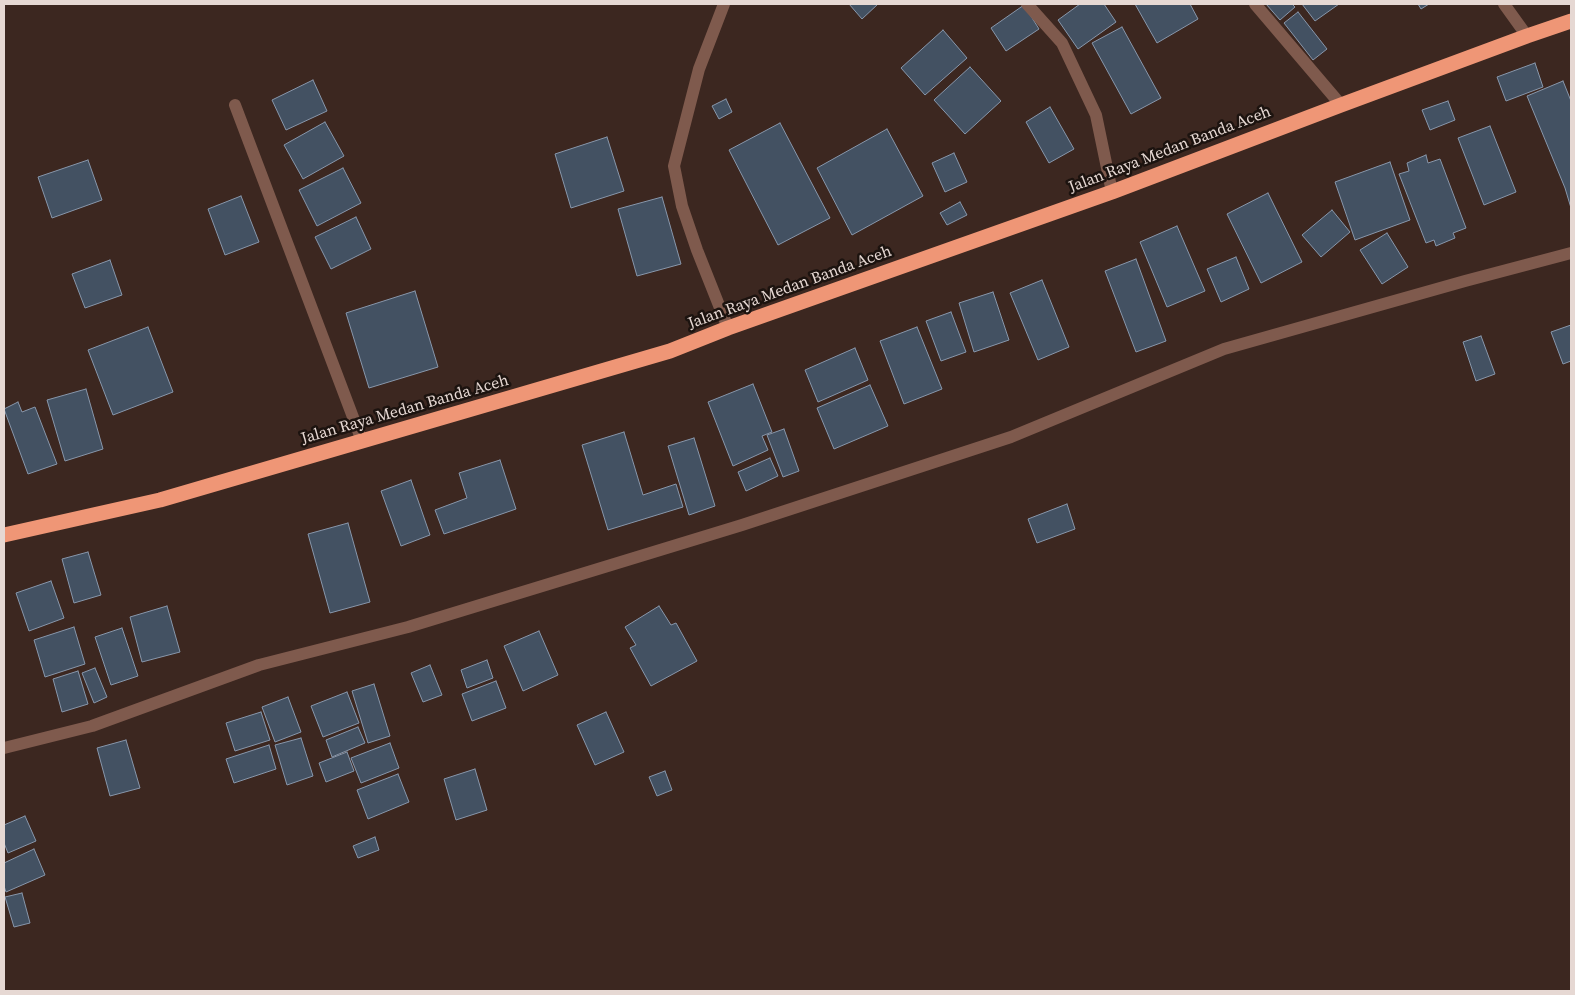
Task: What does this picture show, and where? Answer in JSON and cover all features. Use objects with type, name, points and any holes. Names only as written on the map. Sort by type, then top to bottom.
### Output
[{"type":"highway","name":"Jalan Raya Medan Banda Aceh","points":[[4,535],[160,500],[670,351],[728,328],[1112,192],[1341,105],[1571,21]]},
{"type":"street","points":[[724,4],[699,70],[674,166],[682,206],[728,328]]},
{"type":"street","points":[[1027,4],[1062,43],[1096,115],[1112,192]]},
{"type":"street","points":[[1255,4],[1341,105]]},
{"type":"street","points":[[1504,4],[1527,36]]},
{"type":"street","points":[[235,106],[362,441]]},
{"type":"street","points":[[4,748],[92,726],[259,665],[417,624],[742,525],[1011,437],[1224,349],[1571,253]]},
{"type":"building","points":[[849,4],[878,4],[862,19]]},
{"type":"building","points":[[1080,4],[1104,4],[1116,22],[1078,49],[1058,20]]},
{"type":"building","points":[[1135,4],[1190,4],[1198,19],[1157,43]]},
{"type":"building","points":[[1266,4],[1292,4],[1295,7],[1280,20]]},
{"type":"building","points":[[1302,4],[1339,4],[1315,21]]},
{"type":"building","points":[[1418,4],[1429,4],[1421,9]]},
{"type":"building","points":[[1024,5],[1039,29],[1006,51],[991,28]]},
{"type":"building","points":[[1298,12],[1327,49],[1313,60],[1284,23]]},
{"type":"building","points":[[1122,27],[1161,98],[1131,114],[1092,43]]},
{"type":"building","points":[[943,30],[967,58],[925,95],[901,68]]},
{"type":"building","points":[[1535,63],[1543,87],[1506,101],[1497,77]]},
{"type":"building","points":[[970,67],[1001,101],[965,134],[934,100]]},
{"type":"building","points":[[313,80],[327,111],[286,130],[272,100]]},
{"type":"building","points":[[1563,81],[1571,101],[1571,208],[1565,188],[1527,96]]},
{"type":"building","points":[[726,99],[732,112],[719,119],[712,106]]},
{"type":"building","points":[[1448,101],[1455,120],[1430,130],[1422,110]]},
{"type":"building","points":[[1050,107],[1074,149],[1049,163],[1026,122]]},
{"type":"building","points":[[325,122],[344,156],[303,179],[284,145]]},
{"type":"building","points":[[780,123],[830,218],[778,245],[729,150]]},
{"type":"building","points":[[1490,126],[1516,192],[1484,205],[1458,138]]},
{"type":"building","points":[[887,129],[923,196],[852,235],[817,168]]},
{"type":"building","points":[[607,137],[624,191],[571,208],[555,154]]},
{"type":"building","points":[[954,153],[967,182],[945,192],[932,163]]},
{"type":"building","points":[[1426,155],[1428,163],[1440,159],[1466,228],[1453,233],[1455,238],[1436,246],[1434,240],[1426,243],[1399,174],[1409,171],[1407,163]]},
{"type":"building","points":[[88,160],[102,200],[52,218],[38,177]]},
{"type":"building","points":[[1390,162],[1410,220],[1355,240],[1335,182]]},
{"type":"building","points":[[343,168],[361,203],[317,226],[299,190]]},
{"type":"building","points":[[1268,193],[1302,262],[1261,283],[1227,214]]},
{"type":"building","points":[[241,196],[259,242],[225,255],[208,209]]},
{"type":"building","points":[[662,197],[681,264],[637,276],[618,209]]},
{"type":"building","points":[[960,202],[967,215],[947,225],[940,213]]},
{"type":"building","points":[[1332,210],[1350,232],[1321,257],[1302,235]]},
{"type":"building","points":[[356,217],[371,249],[331,269],[315,237]]},
{"type":"building","points":[[1177,226],[1205,291],[1167,307],[1140,242]]},
{"type":"building","points":[[1387,233],[1408,267],[1382,284],[1360,250]]},
{"type":"building","points":[[1236,257],[1249,289],[1221,302],[1207,269]]},
{"type":"building","points":[[1136,259],[1166,341],[1136,352],[1105,271]]},
{"type":"building","points":[[110,260],[122,295],[85,308],[72,274]]},
{"type":"building","points":[[1042,280],[1069,347],[1038,360],[1010,293]]},
{"type":"building","points":[[415,291],[438,367],[369,388],[346,313]]},
{"type":"building","points":[[993,292],[1009,340],[974,352],[959,303]]},
{"type":"building","points":[[951,312],[966,352],[941,361],[926,321]]},
{"type":"building","points":[[1571,325],[1571,361],[1563,364],[1551,332]]},
{"type":"building","points":[[148,327],[173,392],[113,415],[88,350]]},
{"type":"building","points":[[917,327],[942,389],[904,404],[880,341]]},
{"type":"building","points":[[1481,336],[1495,374],[1476,381],[1463,342]]},
{"type":"building","points":[[855,348],[868,380],[818,402],[805,370]]},
{"type":"building","points":[[753,384],[772,432],[762,436],[768,450],[733,466],[708,402]]},
{"type":"building","points":[[870,385],[888,426],[834,449],[817,408]]},
{"type":"building","points":[[86,389],[103,449],[65,461],[47,400]]},
{"type":"building","points":[[18,402],[22,412],[35,407],[57,464],[28,474],[4,409]]},
{"type":"building","points":[[784,429],[799,471],[783,477],[767,435]]},
{"type":"building","points":[[624,432],[643,495],[676,484],[683,507],[608,530],[582,445]]},
{"type":"building","points":[[694,438],[715,506],[689,515],[668,446]]},
{"type":"building","points":[[770,458],[778,476],[746,491],[738,472]]},
{"type":"building","points":[[500,460],[516,509],[444,534],[435,510],[467,498],[459,473]]},
{"type":"building","points":[[411,480],[430,535],[401,546],[381,491]]},
{"type":"building","points":[[1067,504],[1075,529],[1037,543],[1028,519]]},
{"type":"building","points":[[348,523],[370,602],[330,613],[308,534]]},
{"type":"building","points":[[88,552],[101,595],[74,603],[62,559]]},
{"type":"building","points":[[51,581],[64,618],[29,631],[16,593]]},
{"type":"building","points":[[167,606],[180,652],[142,662],[130,617]]},
{"type":"building","points":[[659,606],[671,625],[676,623],[697,661],[651,686],[630,648],[636,645],[625,627]]},
{"type":"building","points":[[74,627],[85,664],[45,677],[34,640]]},
{"type":"building","points":[[122,628],[138,676],[111,685],[95,637]]},
{"type":"building","points":[[539,631],[558,675],[523,691],[504,646]]},
{"type":"building","points":[[487,660],[493,678],[467,688],[461,670]]},
{"type":"building","points":[[430,665],[442,695],[423,702],[411,673]]},
{"type":"building","points":[[95,668],[107,697],[94,703],[82,673]]},
{"type":"building","points":[[78,671],[88,704],[62,712],[53,679]]},
{"type":"building","points":[[496,681],[506,708],[472,721],[462,694]]},
{"type":"building","points":[[374,684],[390,736],[368,743],[352,691]]},
{"type":"building","points":[[347,692],[359,723],[323,737],[311,706]]},
{"type":"building","points":[[288,697],[301,732],[275,742],[262,707]]},
{"type":"building","points":[[261,712],[270,740],[235,751],[226,723]]},
{"type":"building","points":[[606,712],[624,752],[595,765],[577,725]]},
{"type":"building","points":[[358,727],[365,743],[332,757],[326,740]]},
{"type":"building","points":[[301,738],[313,776],[287,785],[275,745]]},
{"type":"building","points":[[126,740],[140,788],[110,796],[97,748]]},
{"type":"building","points":[[390,743],[399,768],[361,783],[351,758]]},
{"type":"building","points":[[269,745],[276,769],[234,783],[226,759]]},
{"type":"building","points":[[347,752],[354,771],[326,782],[319,763]]},
{"type":"building","points":[[475,769],[487,810],[456,820],[444,779]]},
{"type":"building","points":[[665,771],[672,790],[657,796],[649,777]]},
{"type":"building","points":[[398,774],[409,802],[368,819],[357,790]]},
{"type":"building","points":[[25,816],[36,841],[8,853],[4,843],[4,825]]},
{"type":"building","points":[[375,837],[379,850],[358,858],[353,846]]},
{"type":"building","points":[[34,849],[45,875],[6,892],[4,886],[4,863]]},
{"type":"building","points":[[22,893],[30,923],[14,927],[5,897]]}]
